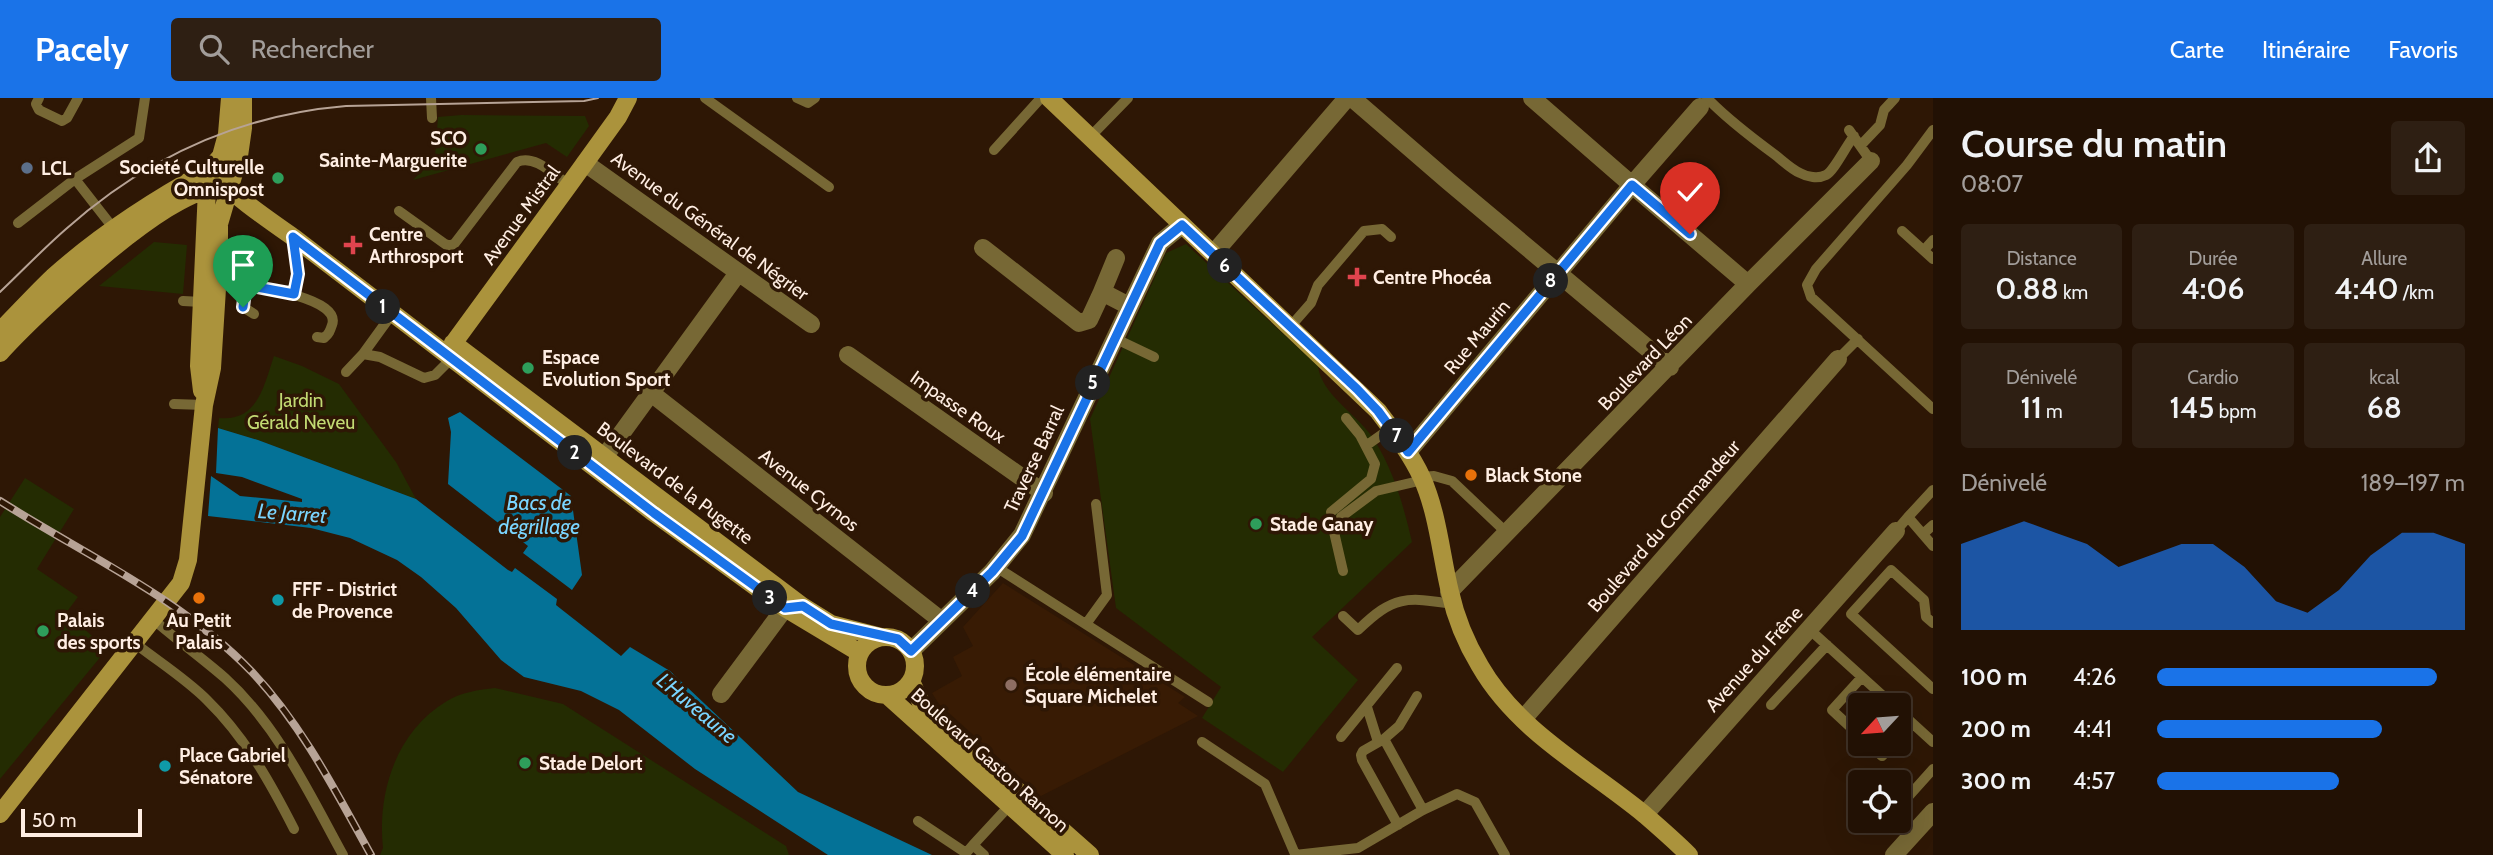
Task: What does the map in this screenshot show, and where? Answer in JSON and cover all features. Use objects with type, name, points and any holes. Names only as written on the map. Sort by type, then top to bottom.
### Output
[{"type":"street","points":[[3,339],[53,277],[114,229],[168,192],[209,170],[221,156],[227,134],[230,98]]},
{"type":"street","points":[[0,814],[181,583],[194,523],[204,405],[212,368],[219,223],[239,156],[243,98]]},
{"type":"street","name":"Avenue Mistral","points":[[449,352],[618,117],[628,98]]},
{"type":"street","points":[[1049,98],[1357,389],[1391,428],[1422,478],[1458,624],[1481,668],[1523,719],[1580,768],[1645,814],[1689,855]]},
{"type":"street","points":[[1213,254],[1347,98]]},
{"type":"street","points":[[1352,98],[1670,367]]},
{"type":"street","points":[[1532,98],[1748,284]]},
{"type":"street","name":"Rue Maurin","points":[[1408,452],[1703,102]]},
{"type":"street","name":"Boulevard Léon","points":[[1451,598],[1508,534],[1748,284],[1871,161]]},
{"type":"street","name":"Avenue du Général de Négrier","points":[[585,163],[811,324]]},
{"type":"street","points":[[204,405],[199,366],[209,170]]},
{"type":"street","name":"Boulevard de la Pugette","points":[[209,170],[229,191],[392,314],[605,456],[794,607],[831,624],[881,637]]},
{"type":"street","points":[[3,339],[73,280],[177,202],[207,189],[229,191]]},
{"type":"street","name":"Traverse Barral","points":[[911,651],[996,567],[1022,536],[1044,493],[1064,441],[1160,243],[1182,225]]},
{"type":"street","points":[[983,248],[1080,323],[1089,320],[1116,258]]},
{"type":"street","points":[[605,456],[738,273]]},
{"type":"street","points":[[1102,292],[1129,306]]},
{"type":"street","name":"Boulevard de la Pugette","points":[[449,352],[654,513],[860,653]]},
{"type":"street","name":"Impasse Roux","points":[[848,355],[1044,493]]},
{"type":"street","name":"Boulevard du Commandeur","points":[[1523,719],[1838,359]]},
{"type":"street","name":"Avenue Cyrnos","points":[[651,393],[942,621]]},
{"type":"street","name":"Avenue du Frêne","points":[[1645,814],[1896,531]]},
{"type":"street","points":[[721,694],[794,607]]},
{"type":"street","points":[[881,637],[898,639],[911,651],[915,666],[911,681],[905,688],[887,695],[871,691],[860,679],[857,662],[865,645],[881,637]]},
{"type":"street","name":"Boulevard Gaston Ramon","points":[[911,681],[923,707],[1090,855]]},
{"type":"street","name":"Boulevard Gaston Ramon","points":[[887,695],[1065,855]]},
{"type":"street","points":[[1894,855],[1933,812]]},
{"type":"lane","points":[[39,98],[36,104],[39,110],[62,121],[68,118],[78,98]]},
{"type":"lane","points":[[18,223],[75,179],[139,138],[145,98]]},
{"type":"lane","points":[[431,98],[432,118]]},
{"type":"lane","points":[[705,98],[829,187]]},
{"type":"lane","points":[[797,98],[808,103],[815,98]]},
{"type":"lane","points":[[994,150],[1041,98]]},
{"type":"lane","points":[[1090,137],[1128,98]]},
{"type":"lane","points":[[1861,145],[1880,125],[1884,110],[1895,98]]},
{"type":"lane","points":[[1703,102],[1809,177],[1820,177],[1829,173],[1836,165],[1851,133],[1871,161]]},
{"type":"lane","points":[[1933,130],[1907,165],[1811,275],[1807,285],[1811,297],[1933,409]]},
{"type":"lane","points":[[399,211],[450,246],[517,162],[526,158],[533,160],[569,185]]},
{"type":"lane","points":[[75,179],[114,229]]},
{"type":"lane","points":[[1290,327],[1311,303],[1318,285],[1364,231],[1382,229],[1391,236]]},
{"type":"lane","points":[[1902,231],[1933,259]]},
{"type":"lane","points":[[293,237],[298,274],[294,294]]},
{"type":"lane","points":[[1924,250],[1933,240]]},
{"type":"lane","points":[[217,280],[294,294],[323,307],[332,314],[334,320],[329,334],[324,338],[317,337]]},
{"type":"lane","points":[[246,285],[243,307],[254,314]]},
{"type":"lane","points":[[183,301],[202,302]]},
{"type":"lane","points":[[346,372],[363,354],[392,314]]},
{"type":"lane","points":[[1114,338],[1154,357]]},
{"type":"lane","points":[[1838,359],[1858,340]]},
{"type":"lane","points":[[363,354],[380,358],[424,378],[435,375],[449,352]]},
{"type":"lane","points":[[174,404],[204,405]]},
{"type":"lane","points":[[1331,512],[1371,479],[1375,464],[1367,445],[1346,418]]},
{"type":"lane","points":[[1367,445],[1391,428]]},
{"type":"lane","points":[[1343,571],[1334,532],[1341,517],[1376,491],[1422,478],[1434,476],[1452,481],[1508,534]]},
{"type":"lane","points":[[1896,531],[1933,490]]},
{"type":"lane","points":[[1086,624],[1107,595],[1096,504]]},
{"type":"lane","points":[[1908,517],[1933,547]]},
{"type":"lane","points":[[1923,534],[1933,525]]},
{"type":"lane","points":[[996,567],[1208,702]]},
{"type":"lane","points":[[1933,623],[1926,617],[1924,600],[1891,570],[1851,614],[1933,689]]},
{"type":"lane","points":[[1343,616],[1358,630],[1379,610],[1400,600],[1451,598]]},
{"type":"lane","points":[[154,620],[225,678],[251,706],[285,751],[343,855]]},
{"type":"lane","points":[[1809,629],[1880,693]]},
{"type":"lane","points":[[136,643],[206,699],[239,735],[269,780],[294,829]]},
{"type":"lane","points":[[1771,705],[1827,645]]},
{"type":"lane","points":[[1340,737],[1397,668]]},
{"type":"lane","points":[[1848,725],[1832,710],[1862,677]]},
{"type":"lane","points":[[1398,825],[1361,755],[1399,726],[1417,696]]},
{"type":"lane","points":[[1367,706],[1381,741],[1423,810]]},
{"type":"lane","points":[[1912,723],[1933,742]]},
{"type":"lane","points":[[1202,742],[1265,784],[1295,854],[1360,851],[1423,810],[1457,794],[1475,802],[1505,855]]},
{"type":"lane","points":[[1911,794],[1933,769]]},
{"type":"lane","points":[[918,821],[966,853],[1010,805]]},
{"type":"lane","points":[[973,845],[984,855]]},
{"type":"shaded area","name":"École élémentaire Square Michelet","points":[[1003,583],[1185,697],[1178,703],[1198,716],[1041,796],[939,704],[932,693],[962,676],[953,657],[973,646],[963,627]]},
{"type":"green space","name":"SCO Sainte-Marguerite","points":[[585,116],[589,126],[567,157],[546,143],[413,180],[435,157],[438,117]]},
{"type":"green space","points":[[154,242],[187,245],[183,294],[99,286]]},
{"type":"green space","name":"Stade Ganay","points":[[1186,244],[1318,366],[1321,377],[1333,396],[1375,441],[1393,477],[1412,542],[1312,637],[1358,680],[1283,772],[1202,718],[1221,687],[1116,608],[1090,419],[1166,253]]},
{"type":"green space","name":"Jardin Gérald Neveu","points":[[274,356],[339,384],[396,462],[416,499],[258,440],[218,428],[219,418],[232,418],[251,408],[262,389]]},
{"type":"green space","name":"Palais des sports","points":[[25,478],[74,509],[37,569],[78,597],[66,613],[107,649],[0,779],[0,517]]},
{"type":"green space","name":"Stade Delort","points":[[495,688],[563,704],[786,846],[789,855],[380,855],[383,848],[383,806],[387,785],[403,746],[429,714],[447,701],[470,692]]},
{"type":"water","name":"Bacs de dégrillage","points":[[460,412],[571,496],[582,575],[572,590],[523,553],[528,546],[448,484],[451,432],[448,418]]},
{"type":"water","points":[[218,428],[258,440],[416,499],[508,570],[512,572],[515,568],[557,599],[556,605],[621,656],[630,647],[670,671],[798,792],[932,855],[828,855],[695,769],[619,710],[581,691],[524,677],[501,660],[456,608],[397,560],[350,538],[311,528],[208,516],[211,476],[240,496],[302,502],[302,499],[242,477],[216,473]]},
{"type":"tram line","points":[[0,292],[97,203],[162,161],[231,130],[306,111],[346,106],[584,101],[598,98]]},
{"type":"railway","points":[[0,501],[163,600],[195,622],[252,672],[287,714],[302,737],[371,855]]},
{"type":"place","name":"SCO Sainte-Marguerite","points":[[481,149]]},
{"type":"place","name":"LCL","points":[[27,168]]},
{"type":"place","name":"Societé Culturelle Omnispost","points":[[278,178]]},
{"type":"place","name":"Centre Arthrosport","points":[[353,245]]},
{"type":"place","name":"Centre Phocéa","points":[[1357,277]]},
{"type":"place","name":"Espace Evolution Sport","points":[[528,368]]},
{"type":"place","name":"Black Stone","points":[[1471,475]]},
{"type":"place","name":"Stade Ganay","points":[[1256,524]]},
{"type":"place","name":"Au Petit Palais","points":[[199,598]]},
{"type":"place","name":"FFF - District de Provence","points":[[278,600]]},
{"type":"place","name":"Palais des sports","points":[[43,631]]},
{"type":"place","name":"École élémentaire Square Michelet","points":[[1011,685]]},
{"type":"place","name":"Stade Delort","points":[[525,763]]},
{"type":"place","name":"Place Gabriel Sénatore","points":[[165,766]]},
{"type":"route","points":[[243,307],[246,285],[294,294],[298,274],[293,237],[654,513],[785,608],[803,606],[831,624],[898,639],[911,651],[992,572],[1022,536],[1044,493],[1064,441],[1160,243],[1182,225],[1357,389],[1378,411],[1408,452],[1632,185],[1690,234]]},
{"type":"water label","name":"Le Jarret","points":[[292,513]]},
{"type":"water label","name":"L'Huveaune","points":[[697,708]]}]
